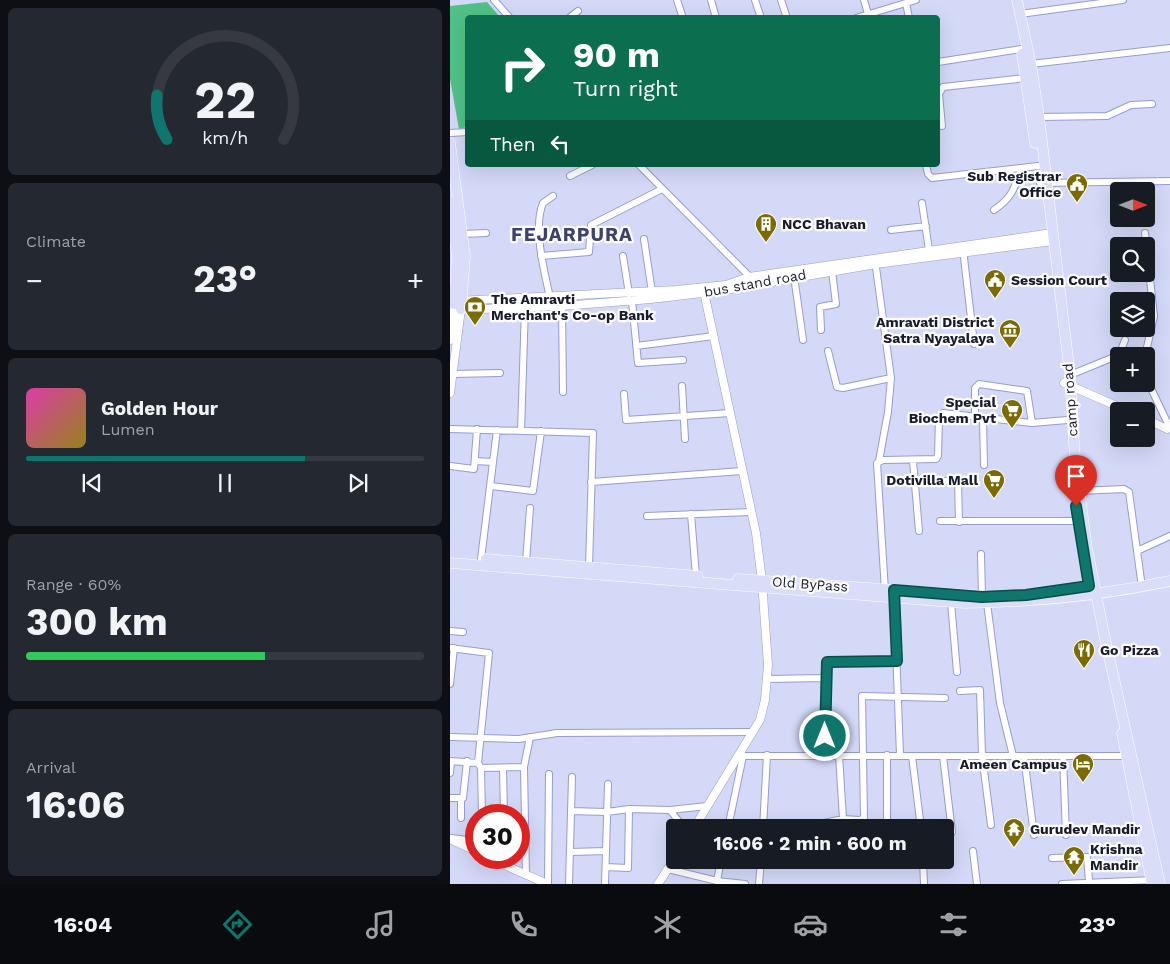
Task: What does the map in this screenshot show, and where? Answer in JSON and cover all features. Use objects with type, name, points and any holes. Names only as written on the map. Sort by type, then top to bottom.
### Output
[{"type":"main road","name":"camp road","points":[[1012,0],[1024,48],[1031,64],[1039,117],[1050,237],[1092,589],[1155,882]]},
{"type":"main road","name":"camp road","points":[[1017,0],[1038,166],[1044,183]]},
{"type":"main road","points":[[450,143],[465,256],[455,306]]},
{"type":"main road","points":[[450,202],[455,306]]},
{"type":"main road","name":"camp road","points":[[1068,381],[1067,420],[1079,521],[1125,756],[1155,882]]},
{"type":"main road","name":"Old ByPass","points":[[450,556],[589,567],[678,577],[696,576],[762,585],[985,600],[1092,589],[1141,580],[1170,579]]},
{"type":"main road","points":[[450,563],[678,577],[762,585]]},
{"type":"main road","points":[[1092,589],[1170,579]]},
{"type":"main road","points":[[890,594],[951,602],[985,600]]},
{"type":"street","points":[[494,0],[507,15]]},
{"type":"street","points":[[677,0],[682,15]]},
{"type":"street","points":[[711,0],[715,15]]},
{"type":"street","points":[[755,0],[760,15]]},
{"type":"street","points":[[781,0],[786,15]]},
{"type":"street","points":[[864,0],[868,14]]},
{"type":"street","points":[[865,15],[916,0]]},
{"type":"street","points":[[1020,14],[1123,0]]},
{"type":"street","points":[[906,3],[908,15]]},
{"type":"street","points":[[573,15],[578,11]]},
{"type":"street","points":[[940,62],[1024,48]]},
{"type":"street","points":[[1031,64],[1170,48]]},
{"type":"street","points":[[940,92],[943,87],[1026,78]]},
{"type":"street","points":[[1039,117],[1107,116],[1131,105],[1152,104]]},
{"type":"street","points":[[940,105],[942,126]]},
{"type":"street","points":[[450,133],[465,132]]},
{"type":"street","points":[[926,167],[928,174],[932,178],[1038,166]]},
{"type":"street","points":[[570,176],[588,167]]},
{"type":"street","points":[[641,167],[756,283]]},
{"type":"street","points":[[994,210],[1009,200],[1022,168]]},
{"type":"street","points":[[1044,183],[1170,181]]},
{"type":"street","points":[[541,256],[589,252],[591,225],[662,189]]},
{"type":"street","points":[[552,306],[541,256],[541,208],[543,203],[553,196]]},
{"type":"street","points":[[922,203],[929,250]]},
{"type":"street","points":[[891,230],[926,226]]},
{"type":"street","points":[[462,234],[486,233]]},
{"type":"street","points":[[1145,234],[1154,316],[1147,347]]},
{"type":"street","name":"bus stand road","points":[[455,306],[550,296],[631,297],[652,292],[726,285],[749,277],[963,249],[1024,243],[1050,237]]},
{"type":"street","points":[[644,239],[652,292]]},
{"type":"street","points":[[963,249],[974,344]]},
{"type":"street","name":"bus stand road","points":[[455,306],[562,306],[631,297],[704,292],[832,270],[929,250],[963,249]]},
{"type":"street","points":[[623,256],[631,297],[638,363],[683,360]]},
{"type":"street","points":[[875,261],[891,378],[888,412],[879,461],[876,466],[897,661],[900,755]]},
{"type":"street","points":[[821,330],[820,307],[836,304],[832,270]]},
{"type":"street","points":[[794,276],[803,340]]},
{"type":"street","points":[[699,819],[741,756],[760,720],[767,679],[762,585],[751,512],[704,292]]},
{"type":"street","points":[[450,340],[455,306]]},
{"type":"street","points":[[450,393],[455,306]]},
{"type":"street","points":[[562,306],[563,392]]},
{"type":"street","points":[[521,431],[525,307]]},
{"type":"street","points":[[636,346],[714,336]]},
{"type":"street","points":[[1068,381],[1119,355],[1125,340]]},
{"type":"street","points":[[828,351],[837,386],[843,388],[891,378]]},
{"type":"street","points":[[452,374],[500,373]]},
{"type":"street","points":[[1068,381],[1110,402]]},
{"type":"street","points":[[975,417],[975,388],[979,384],[1027,392],[1032,423]]},
{"type":"street","points":[[682,386],[685,439]]},
{"type":"street","points":[[1152,392],[1169,428]]},
{"type":"street","points":[[624,394],[626,420],[730,413]]},
{"type":"street","points":[[879,461],[933,461],[937,458],[941,414],[1032,423],[1067,420]]},
{"type":"street","points":[[983,419],[984,465]]},
{"type":"street","points":[[1155,423],[1169,428]]},
{"type":"street","points":[[450,428],[593,433],[589,567]]},
{"type":"street","points":[[450,466],[474,469],[477,429]]},
{"type":"street","points":[[481,559],[497,430]]},
{"type":"street","points":[[491,486],[533,491],[541,431]]},
{"type":"street","points":[[475,461],[493,462]]},
{"type":"street","points":[[913,461],[919,530]]},
{"type":"street","points":[[591,482],[742,471]]},
{"type":"street","points":[[915,481],[958,481],[959,522]]},
{"type":"street","points":[[1079,491],[1124,489],[1129,492],[1141,580]]},
{"type":"street","points":[[526,562],[530,508]]},
{"type":"street","points":[[647,516],[751,512]]},
{"type":"street","points":[[691,514],[696,576]]},
{"type":"street","points":[[940,521],[1079,521]]},
{"type":"street","points":[[1137,551],[1170,536]]},
{"type":"street","points":[[981,554],[985,600],[1000,703],[1013,756]]},
{"type":"street","points":[[951,602],[957,672]]},
{"type":"street","points":[[450,631],[463,632]]},
{"type":"street","points":[[450,684],[452,648],[489,653],[479,738],[481,804]]},
{"type":"street","points":[[825,755],[828,661],[897,661]]},
{"type":"street","points":[[767,679],[826,678]]},
{"type":"street","points":[[960,691],[980,690],[982,755],[991,825]]},
{"type":"street","points":[[862,819],[864,818],[864,755],[862,696],[945,698]]},
{"type":"street","points":[[450,737],[530,737],[557,733],[752,732]]},
{"type":"street","points":[[525,804],[524,767],[530,737]]},
{"type":"street","points":[[764,819],[767,755]]},
{"type":"street","points":[[839,755],[843,819]]},
{"type":"street","points":[[887,755],[887,819]]},
{"type":"street","points":[[741,756],[1125,756]]},
{"type":"street","points":[[730,819],[741,756]]},
{"type":"street","points":[[912,756],[920,819]]},
{"type":"street","points":[[943,756],[950,819]]},
{"type":"street","points":[[1024,756],[1034,835]]},
{"type":"street","points":[[1062,756],[1066,835]]},
{"type":"street","points":[[450,773],[451,761],[466,761],[479,766],[503,769],[524,767]]},
{"type":"street","points":[[461,818],[461,799],[464,798],[466,761]]},
{"type":"street","points":[[503,769],[504,804]]},
{"type":"street","points":[[513,869],[547,884],[549,774]]},
{"type":"street","points":[[570,884],[572,778]]},
{"type":"street","points":[[605,884],[608,784]]},
{"type":"street","points":[[450,798],[464,798]]},
{"type":"street","points":[[572,811],[670,810],[707,806]]},
{"type":"street","points":[[606,867],[628,868],[628,809]]},
{"type":"street","points":[[670,810],[677,819]]},
{"type":"street","points":[[450,839],[465,840]]},
{"type":"street","points":[[450,839],[465,846]]},
{"type":"street","points":[[570,852],[606,851]]},
{"type":"street","points":[[974,851],[977,884]]},
{"type":"street","points":[[1052,858],[1087,857],[1089,881]]},
{"type":"street","points":[[526,869],[526,875]]},
{"type":"street","points":[[658,884],[668,869],[717,881],[745,884]]},
{"type":"street","points":[[717,881],[719,869]]},
{"type":"street","points":[[759,884],[760,869]]},
{"type":"street","points":[[923,869],[924,884]]},
{"type":"street","points":[[1062,884],[1089,881],[1155,882]]},
{"type":"green space","points":[[487,2],[498,15],[465,15],[465,128],[459,129],[450,79],[450,6]]},
{"type":"place","name":"Sub Registrar Office","points":[[1077,203]]},
{"type":"place","name":"NCC Bhavan","points":[[766,243]]},
{"type":"place","name":"Session Court","points":[[995,299]]},
{"type":"place","name":"The Amravti Merchant's Co-op Bank","points":[[475,326]]},
{"type":"place","name":"Amravati District Satra Nyayalaya","points":[[1010,349]]},
{"type":"place","name":"Special Biochem Pvt","points":[[1012,429]]},
{"type":"place","name":"Dotivilla Mall","points":[[994,499]]},
{"type":"place","name":"Go Pizza","points":[[1084,669]]},
{"type":"place","name":"Ameen Campus","points":[[1083,783]]},
{"type":"place","name":"Gurudev Mandir","points":[[1014,848]]},
{"type":"place","name":"Krishna Mandir","points":[[1074,876]]},
{"type":"district","name":"FEJARPURA","points":[[572,234]]},
{"type":"route","points":[[825,736],[827,662],[897,661],[894,590],[982,597],[1026,595],[1089,586],[1076,506]]}]
